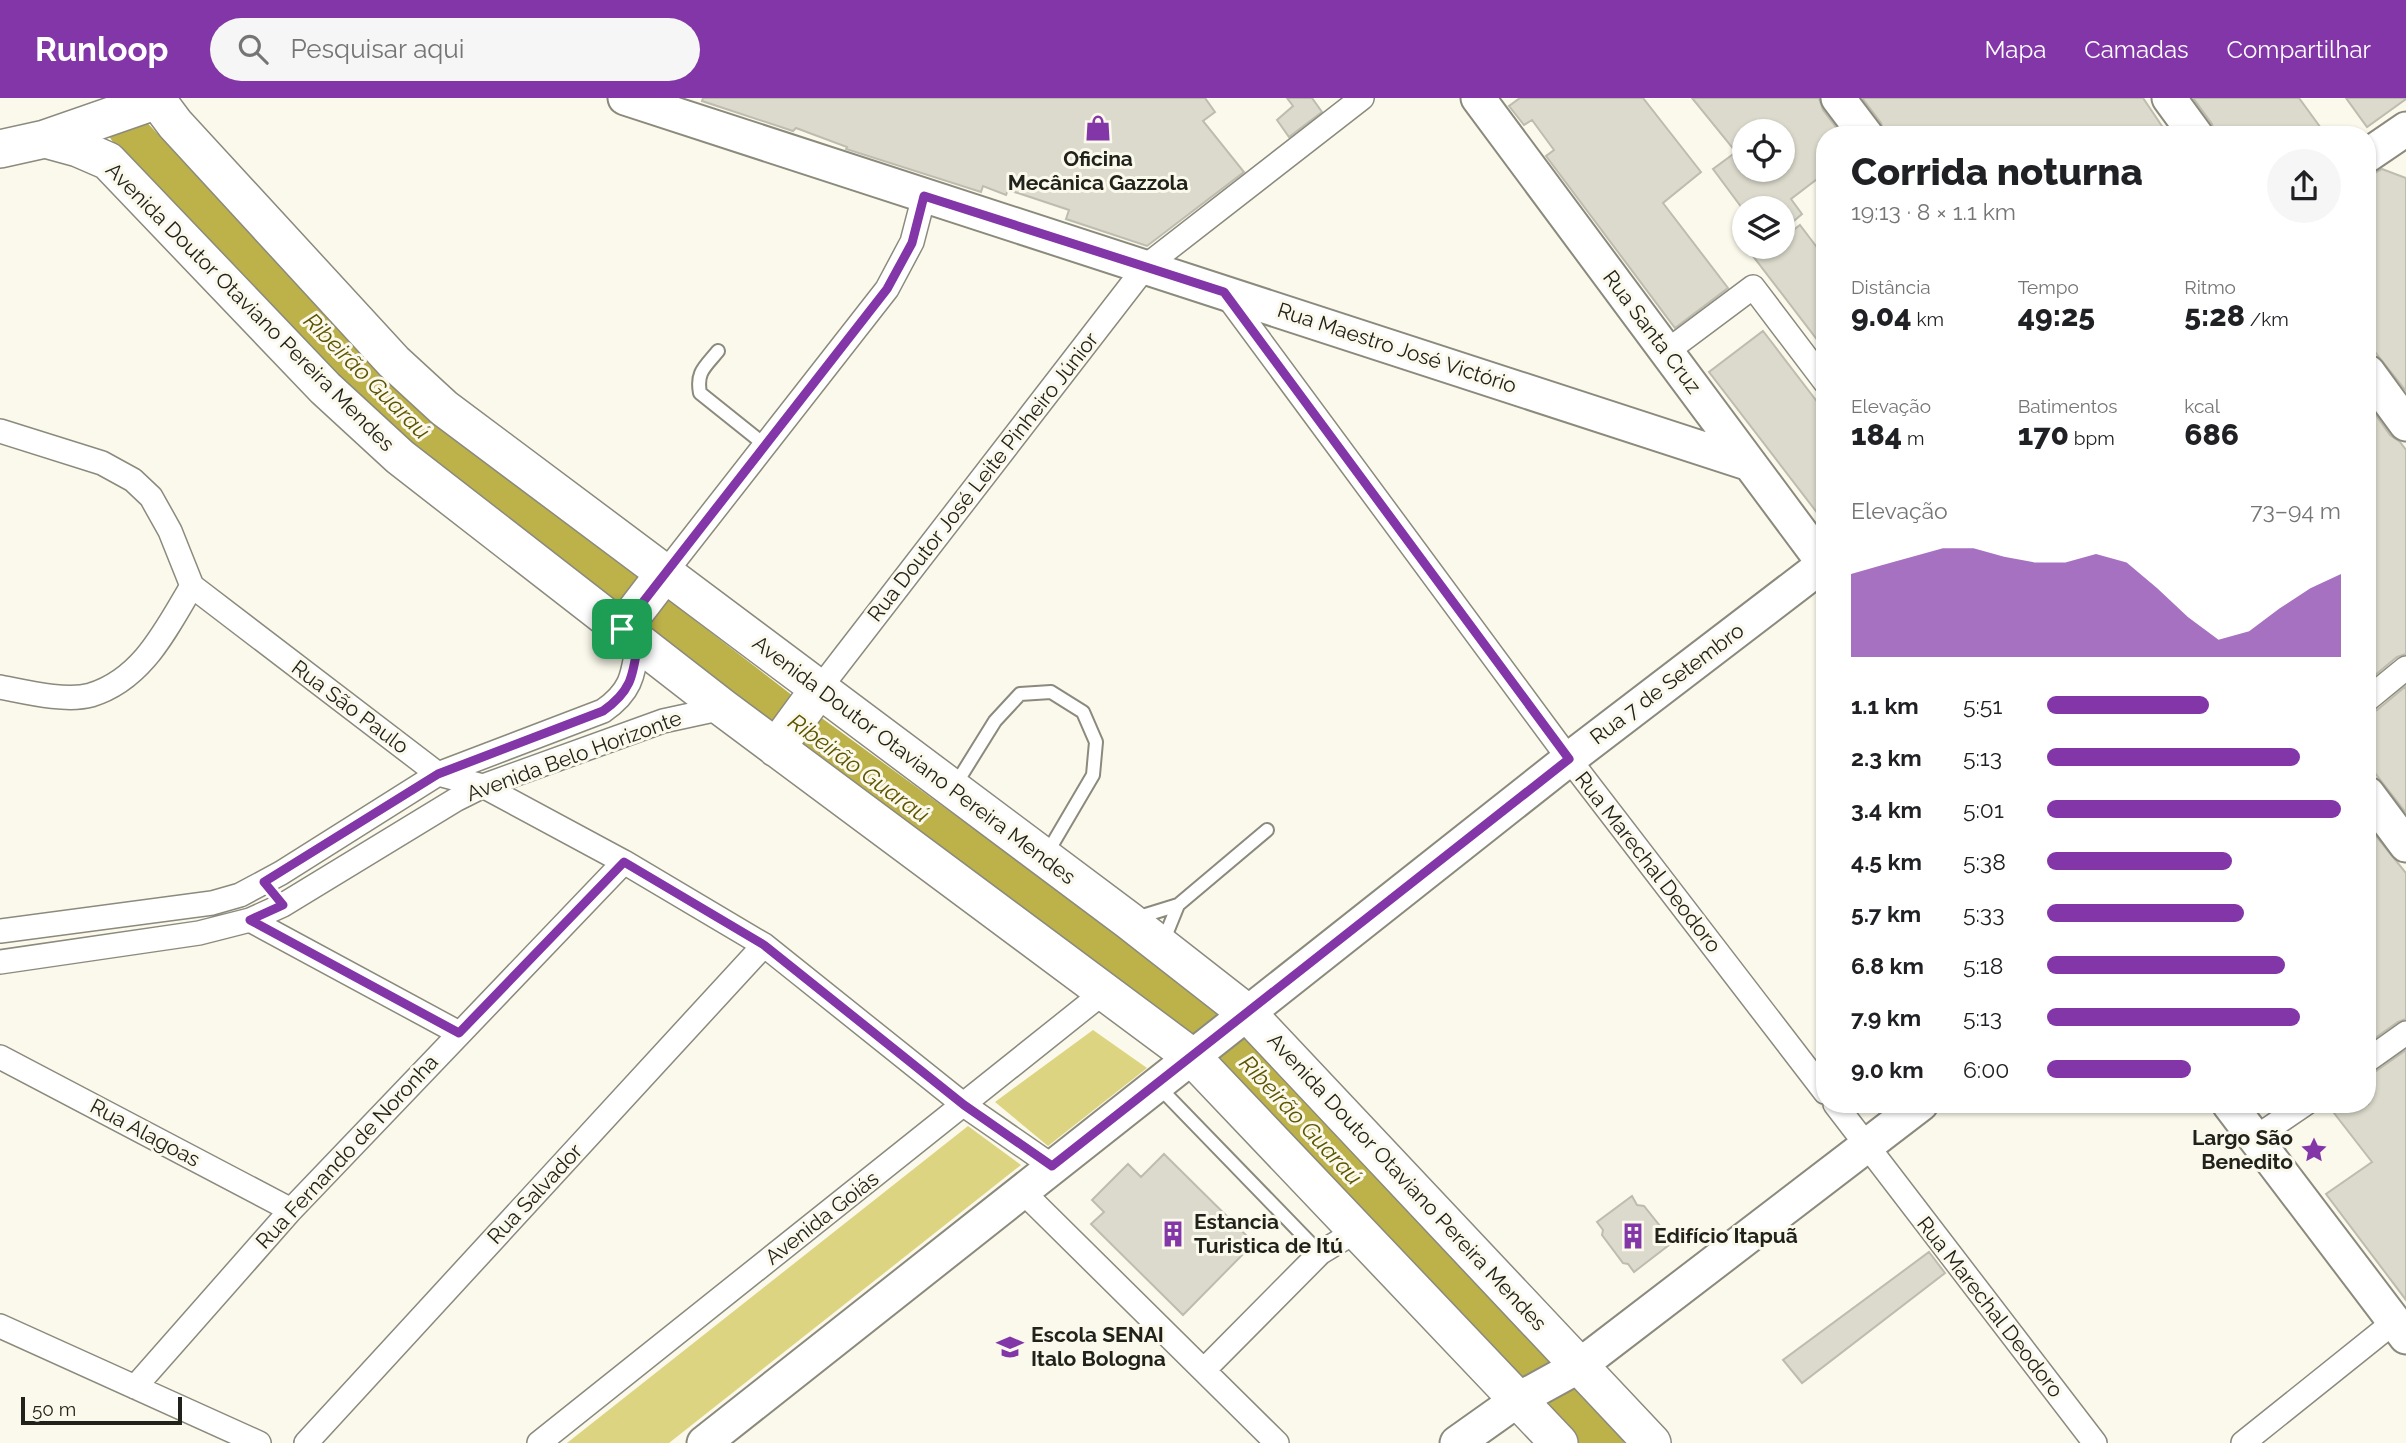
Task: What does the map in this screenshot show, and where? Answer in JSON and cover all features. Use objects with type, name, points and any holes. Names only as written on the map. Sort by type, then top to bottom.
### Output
[{"type":"main road","points":[[19,142],[131,109]]},
{"type":"main road","points":[[108,161],[96,144],[131,109]]},
{"type":"main road","name":"Avenida Doutor Otaviano Pereira Mendes","points":[[131,109],[184,133],[394,362],[444,408],[642,610],[723,708],[797,718],[953,789],[1161,946],[1241,1018],[1573,1369],[1652,1443]]},
{"type":"main road","name":"Avenida Doutor Otaviano Pereira Mendes","points":[[19,142],[78,148],[108,161],[324,388],[400,457],[642,610],[797,718],[1104,992],[1200,1051],[1358,1230],[1525,1396],[1559,1443]]},
{"type":"street","name":"Rua Maestro José Victório","points":[[625,98],[692,108],[924,196],[1750,464]]},
{"type":"street","name":"Rua Doutor José Leite Pinheiro Júnior","points":[[797,718],[1146,266],[1362,98]]},
{"type":"street","name":"Rua Santa Cruz","points":[[1478,98],[1816,552]]},
{"type":"street","points":[[1838,98],[1859,126]]},
{"type":"street","points":[[2169,98],[2189,126]]},
{"type":"street","points":[[2376,150],[2406,129]]},
{"type":"street","points":[[642,610],[765,445],[887,289],[912,243],[924,196]]},
{"type":"street","points":[[1667,352],[1753,287],[1816,370]]},
{"type":"street","name":"Rua Marechal Deodoro","points":[[1224,292],[1569,759],[1816,1080]]},
{"type":"street","points":[[2376,383],[2406,424]]},
{"type":"street","points":[[0,431],[102,463],[133,480],[151,497],[170,530],[192,586],[151,653],[121,681],[90,695],[60,696],[0,687]]},
{"type":"street","name":"Rua 7 de Setembro","points":[[1241,1018],[1569,759],[1816,571]]},
{"type":"street","name":"Rua São Paulo","points":[[192,586],[438,774],[484,786],[624,862],[764,945],[964,1105],[1052,1166]]},
{"type":"street","name":"Avenida Belo Horizonte","points":[[0,931],[212,903],[240,894],[264,882],[438,774],[603,711],[625,692],[632,678],[642,610]]},
{"type":"street","points":[[2376,692],[2406,668]]},
{"type":"street","name":"Avenida Belo Horizonte","points":[[0,962],[220,929],[250,920],[283,905],[457,799],[484,786],[663,721],[723,708]]},
{"type":"street","points":[[2376,805],[2406,845]]},
{"type":"street","name":"Rua Fernando de Noronha","points":[[135,1387],[291,1210],[624,862]]},
{"type":"street","points":[[264,882],[283,905]]},
{"type":"street","points":[[212,903],[220,929]]},
{"type":"street","points":[[250,920],[459,1033]]},
{"type":"street","name":"Rua Salvador","points":[[306,1443],[764,945]]},
{"type":"street","name":"Avenida Goiás","points":[[539,1443],[1104,992]]},
{"type":"street","points":[[704,1443],[1241,1018]]},
{"type":"street","points":[[2376,1055],[2406,1034]]},
{"type":"street","name":"Rua Alagoas","points":[[0,1057],[291,1210]]},
{"type":"street","name":"Rua Marechal Deodoro","points":[[1842,1113],[2095,1443]]},
{"type":"street","points":[[1457,1443],[1525,1396],[1573,1369],[1909,1113]]},
{"type":"street","points":[[2236,1113],[2400,1330],[2243,1443]]},
{"type":"street","points":[[2255,1138],[2292,1113]]},
{"type":"street","points":[[1021,1190],[1277,1443]]},
{"type":"street","points":[[1203,1370],[1320,1253],[1358,1230]]},
{"type":"street","points":[[0,1326],[259,1443]]},
{"type":"lane","points":[[718,351],[702,369],[698,380],[700,393],[765,445]]},
{"type":"lane","points":[[953,789],[995,721],[1020,694],[1051,692],[1083,712],[1096,742],[1093,775],[1044,859]]},
{"type":"lane","points":[[1128,920],[1178,905],[1267,830]]},
{"type":"lane","points":[[1161,946],[1178,905]]},
{"type":"lane","points":[[1157,1084],[1320,1253]]},
{"type":"shaded area","points":[[1093,1030],[1147,1068],[1048,1146],[995,1102]]},
{"type":"shaded area","points":[[968,1126],[1021,1165],[669,1443],[567,1443]]},
{"type":"building","points":[[703,98],[1205,98],[1215,112],[1203,121],[1244,172],[1147,246],[1066,219],[1069,210],[1027,196],[1008,190],[1006,195],[983,186],[981,192],[846,149],[847,147],[796,128],[793,131],[702,101]]},
{"type":"building","points":[[1287,98],[1312,98],[1322,112],[1289,137],[1277,120],[1293,106]]},
{"type":"building","points":[[1520,98],[1643,98],[1701,172],[1663,203],[1728,288],[1675,328],[1546,156],[1554,150],[1532,120],[1524,125],[1509,106]]},
{"type":"building","points":[[1692,98],[1819,98],[1823,110],[1835,126],[1816,126],[1816,180],[1795,196],[1733,196],[1713,169],[1732,155],[1732,182],[1795,182],[1795,119],[1732,119],[1732,147]]},
{"type":"building","points":[[1862,98],[2143,98],[2162,126],[1882,126]]},
{"type":"building","points":[[2193,98],[2299,98],[2319,126],[2213,126]]},
{"type":"building","points":[[2346,98],[2406,98],[2368,126]]},
{"type":"building","points":[[2382,169],[2406,178],[2406,391],[2376,353],[2376,172]]},
{"type":"building","points":[[1795,204],[1802,214],[1795,220]]},
{"type":"building","points":[[1800,225],[1816,246],[1816,338],[1755,259],[1795,259],[1795,229]]},
{"type":"building","points":[[1763,331],[1816,400],[1816,511],[1709,372]]},
{"type":"building","points":[[2376,415],[2390,435],[2406,450],[2406,654],[2397,657],[2376,674]]},
{"type":"building","points":[[2406,686],[2406,813],[2376,774],[2377,710]]},
{"type":"building","points":[[2376,836],[2406,873],[2406,1019],[2376,1037]]},
{"type":"building","points":[[2406,1050],[2406,1300],[2326,1194],[2372,1162],[2334,1113],[2376,1113],[2376,1071]]},
{"type":"building","name":"Estancia Turistica de Itú","points":[[1164,1154],[1254,1243],[1183,1315],[1091,1224],[1104,1212],[1092,1200],[1128,1164],[1141,1177]]},
{"type":"building","name":"Edifício Itapuã","points":[[1632,1196],[1637,1205],[1644,1206],[1664,1231],[1663,1237],[1669,1245],[1634,1272],[1628,1264],[1623,1263],[1602,1235],[1603,1230],[1597,1222]]},
{"type":"building","points":[[1929,1252],[1945,1273],[1802,1383],[1783,1360]]},
{"type":"waterway","name":"Ribeirão Guaraú","points":[[127,129],[366,383],[406,421],[806,730],[1190,1010],[1275,1089],[1605,1443]]},
{"type":"place","name":"Oficina Mecânica Gazzola","points":[[1098,128]]},
{"type":"place","name":"Largo São Benedito","points":[[2314,1150]]},
{"type":"place","name":"Estancia Turistica de Itú","points":[[1173,1234]]},
{"type":"place","name":"Edifício Itapuã","points":[[1633,1236]]},
{"type":"place","name":"Escola SENAI Italo Bologna","points":[[1010,1347]]},
{"type":"route","points":[[924,196],[1224,292],[1569,759],[1052,1166],[964,1105],[764,945],[624,862],[459,1033],[250,920],[283,905],[264,882],[438,774],[603,711],[615,703],[632,678],[638,642],[622,629],[887,289],[912,243],[924,196]]}]
